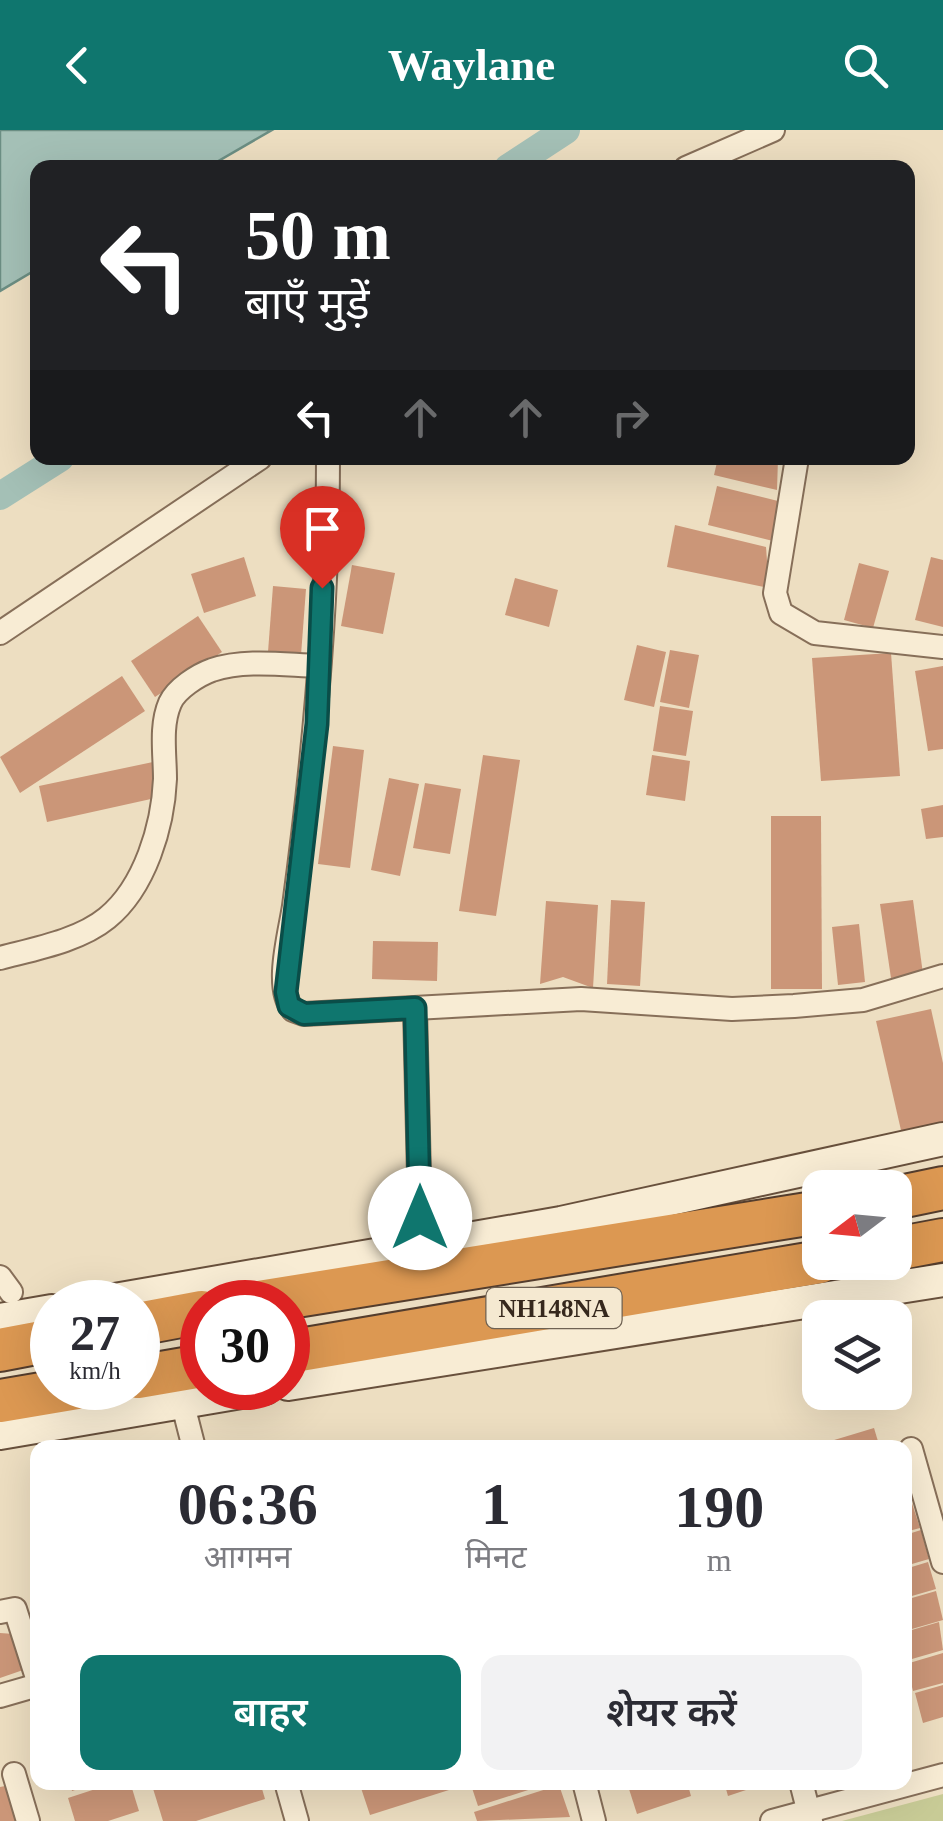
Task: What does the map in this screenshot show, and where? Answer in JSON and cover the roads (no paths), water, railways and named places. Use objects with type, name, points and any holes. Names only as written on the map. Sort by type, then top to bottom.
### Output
[{"type":"highway","points":[[912,1194],[943,1188]]},
{"type":"highway","name":"NH148NA","points":[[310,1294],[802,1215]]},
{"type":"highway","points":[[912,1246],[943,1240]]},
{"type":"highway","name":"NH148NA","points":[[310,1348],[802,1265]]},
{"type":"highway","points":[[0,1350],[30,1344]]},
{"type":"highway","points":[[0,1401],[30,1396]]},
{"type":"street","points":[[705,160],[774,130]]},
{"type":"street","points":[[0,632],[250,465]]},
{"type":"street","points":[[328,465],[317,724],[288,952],[289,1006],[304,1014],[581,999],[732,1009],[863,1000],[943,976]]},
{"type":"street","points":[[796,465],[776,577],[775,593],[782,613],[815,632],[943,647]]},
{"type":"street","points":[[0,958],[48,946],[106,920],[126,898],[152,851],[165,784],[164,728],[171,700],[185,686],[208,671],[241,663],[319,666]]},
{"type":"street","points":[[415,1008],[420,1218]]},
{"type":"street","points":[[160,1292],[562,1224],[943,1139]]},
{"type":"street","points":[[310,1381],[943,1280]]},
{"type":"street","points":[[4,1296],[30,1304]]},
{"type":"street","points":[[0,1433],[180,1387]]},
{"type":"street","points":[[193,1410],[194,1440]]},
{"type":"street","points":[[912,1456],[943,1562]]},
{"type":"street","points":[[0,1612],[15,1610],[30,1658]]},
{"type":"street","points":[[0,1696],[30,1686]]},
{"type":"street","points":[[14,1774],[28,1821]]},
{"type":"street","points":[[912,1784],[943,1775]]},
{"type":"street","points":[[288,1790],[297,1821]]},
{"type":"street","points":[[586,1790],[594,1821]]},
{"type":"street","points":[[802,1790],[809,1816]]},
{"type":"street","points":[[772,1821],[809,1816],[894,1790]]},
{"type":"water","points":[[0,130],[272,130],[220,160],[30,160],[30,273],[0,291]]},
{"type":"waterway","points":[[520,160],[566,130]]},
{"type":"waterway","points":[[0,496],[49,465]]}]
